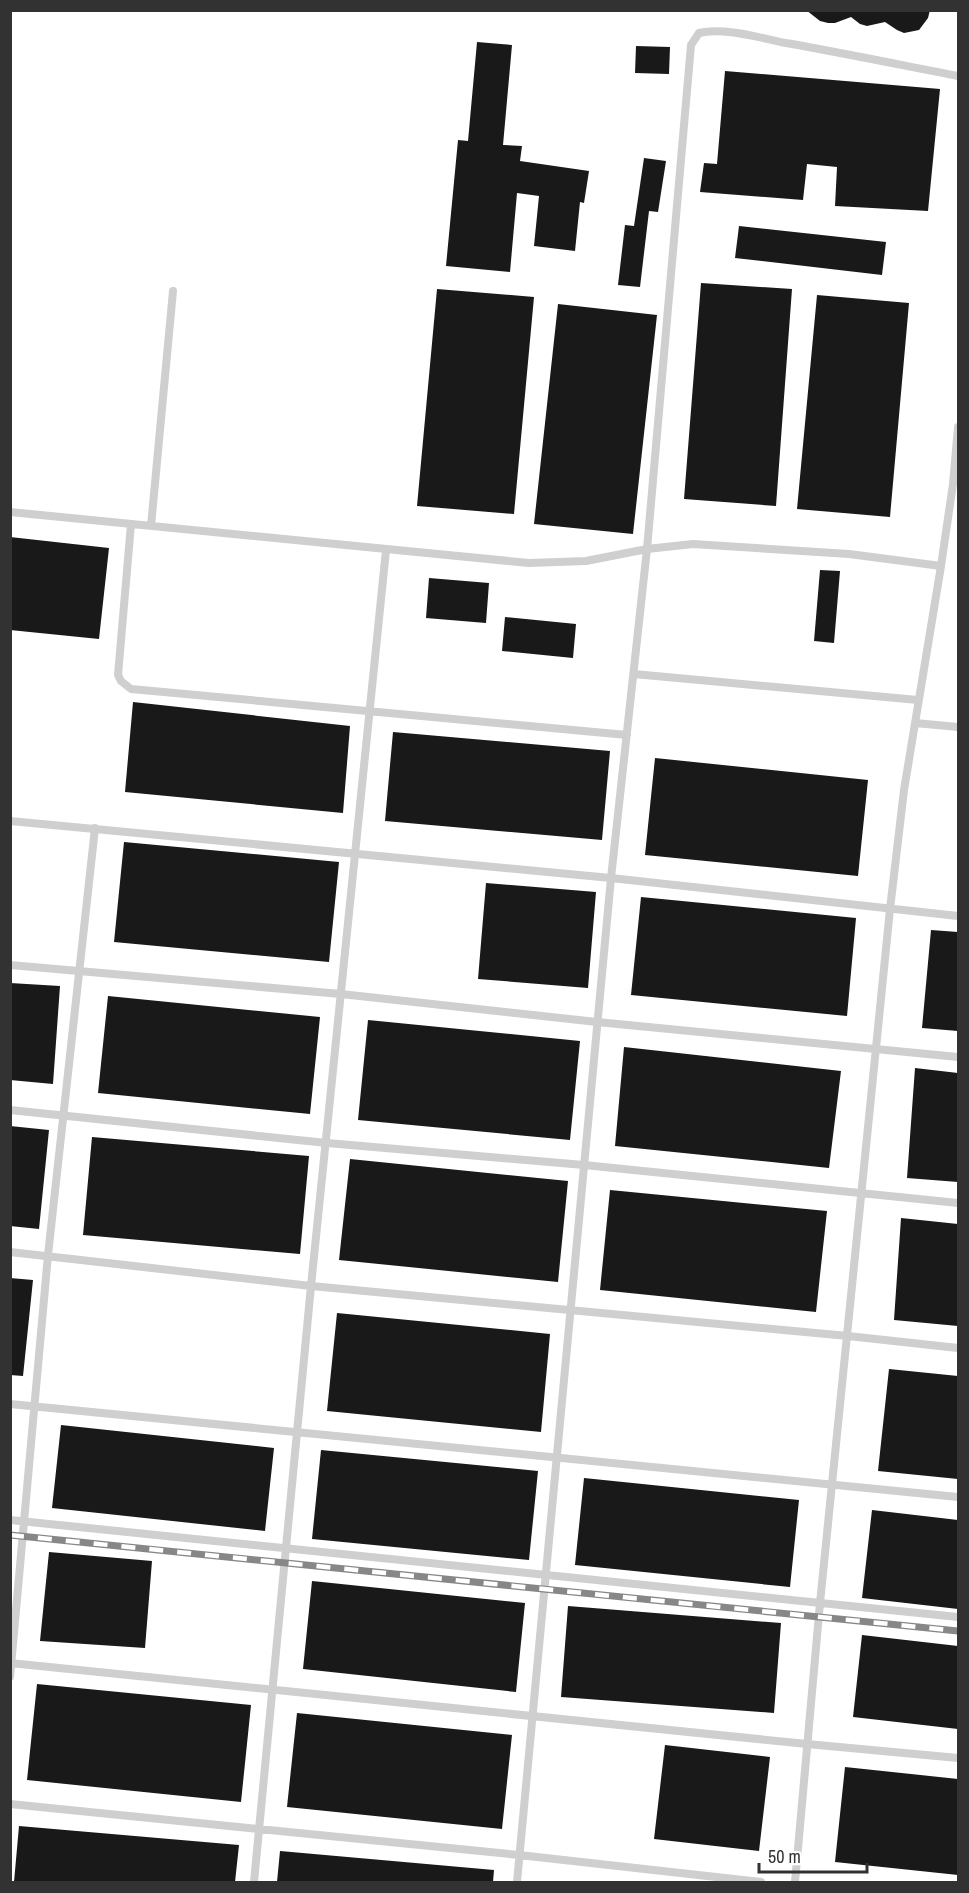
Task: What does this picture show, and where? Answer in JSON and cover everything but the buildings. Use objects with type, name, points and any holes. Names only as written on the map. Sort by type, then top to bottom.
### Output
[{"type":"lane","points":[[517,1882],[597,1022],[646,549],[691,45],[699,33],[707,31],[752,36],[958,76]]},
{"type":"lane","points":[[151,526],[173,291]]},
{"type":"lane","points":[[795,1882],[820,1603],[890,909],[918,700],[952,493],[958,428]]},
{"type":"lane","points":[[10,512],[494,560],[560,563],[586,561],[646,549],[693,544],[849,554],[941,566]]},
{"type":"lane","points":[[131,524],[118,675],[126,687],[139,691],[627,735]]},
{"type":"lane","points":[[254,1882],[285,1547],[386,550]]},
{"type":"lane","points":[[634,674],[918,700]]},
{"type":"lane","points":[[915,723],[958,727]]},
{"type":"lane","points":[[10,821],[611,878],[958,916]]},
{"type":"lane","points":[[10,1677],[48,1255],[95,828]]},
{"type":"lane","points":[[10,965],[341,994],[597,1022],[958,1057]]},
{"type":"lane","points":[[10,1110],[327,1143],[584,1165],[958,1203]]},
{"type":"lane","points":[[10,1252],[311,1286],[958,1348]]},
{"type":"lane","points":[[10,1404],[958,1497]]},
{"type":"lane","points":[[10,1520],[958,1617]]},
{"type":"lane","points":[[11,1663],[958,1758]]},
{"type":"lane","points":[[10,1804],[762,1882]]},
{"type":"railway","points":[[10,1535],[958,1631]]}]
